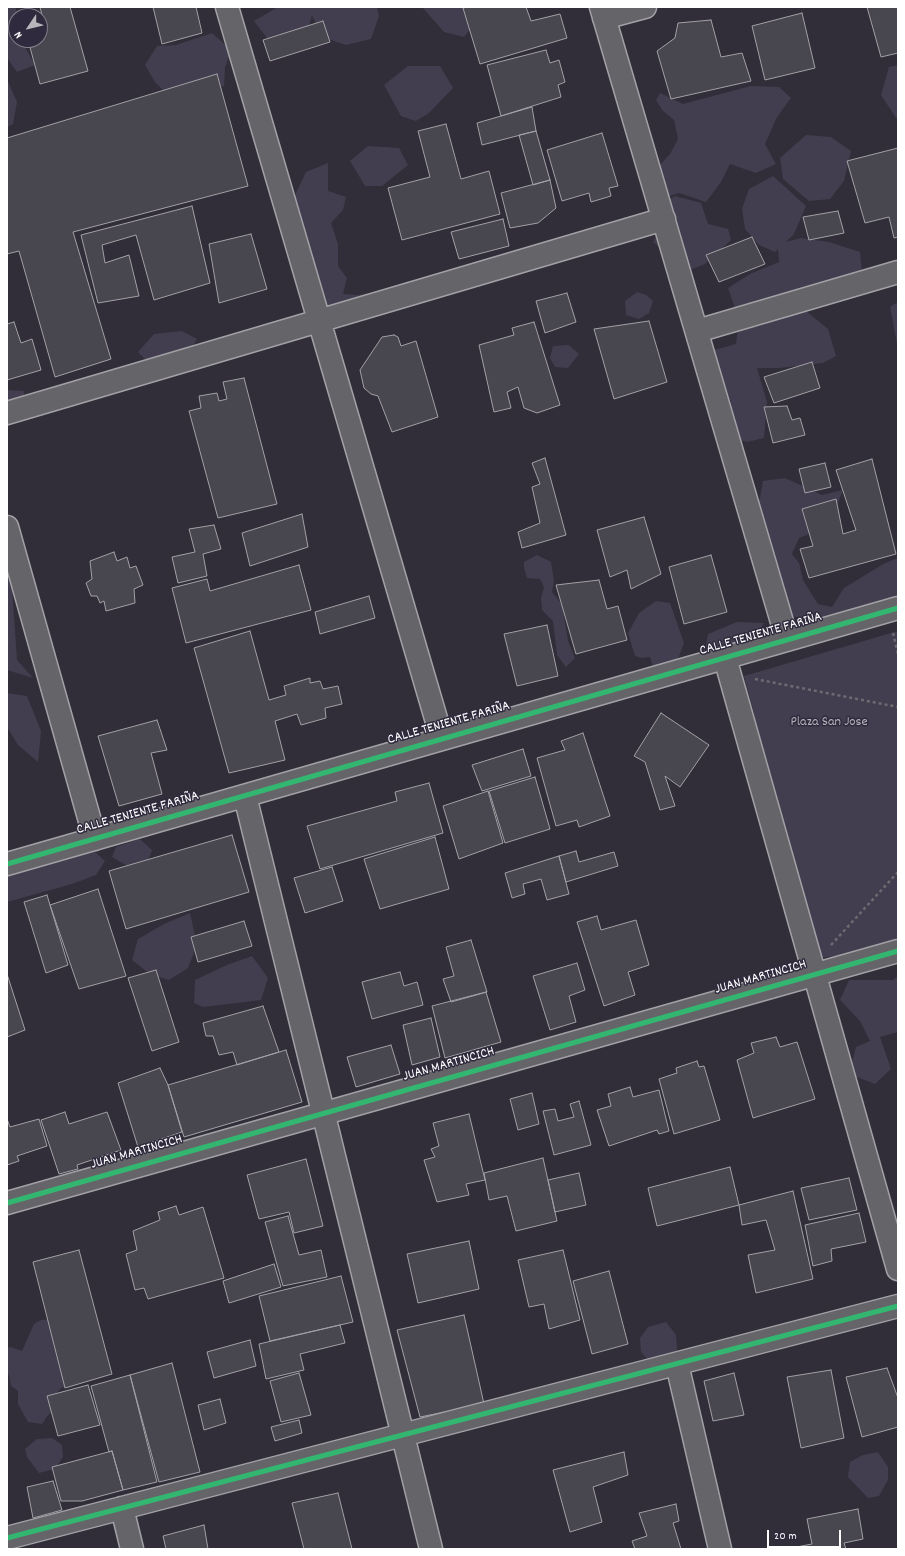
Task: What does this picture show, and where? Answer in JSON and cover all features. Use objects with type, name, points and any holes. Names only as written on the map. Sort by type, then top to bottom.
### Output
[{"type":"street","points":[[227,7],[442,739]]},
{"type":"street","points":[[645,7],[603,13],[787,639]]},
{"type":"street","points":[[7,413],[664,219]]},
{"type":"street","points":[[697,331],[898,272]]},
{"type":"street","points":[[7,527],[95,839]]},
{"type":"street","name":"CALLE TENIENTE FARIÑA","points":[[7,864],[442,739],[727,666],[787,639],[898,608]]},
{"type":"street","points":[[727,666],[898,1269]]},
{"type":"street","points":[[245,796],[431,1549]]},
{"type":"street","name":"JUAN MARTINCICH","points":[[7,1203],[323,1112],[815,976],[898,951]]},
{"type":"street","points":[[7,1538],[898,1306]]},
{"type":"street","points":[[677,1364],[720,1549]]},
{"type":"street","points":[[122,1508],[132,1549]]},
{"type":"path","points":[[727,666],[898,707]]},
{"type":"path","points":[[828,948],[898,872]]},
{"type":"path","points":[[826,941],[828,948]]},
{"type":"path","points":[[828,948],[835,946]]},
{"type":"green space","points":[[7,7],[16,7],[8,8],[8,48],[25,48],[35,65],[17,72],[7,58]]},
{"type":"green space","points":[[377,7],[379,16],[371,39],[346,45],[322,37],[312,15],[305,40],[273,46],[254,21],[276,8]]},
{"type":"green space","points":[[422,7],[475,7],[478,19],[464,37],[444,32]]},
{"type":"green space","points":[[212,33],[231,50],[225,68],[224,86],[207,86],[174,101],[155,82],[145,65],[157,46],[176,45]]},
{"type":"green space","points":[[898,65],[898,118],[896,118],[881,95],[889,67]]},
{"type":"green space","points":[[408,66],[440,66],[453,88],[429,113],[416,121],[401,116],[384,85]]},
{"type":"green space","points":[[7,79],[17,102],[13,124],[7,127]]},
{"type":"green space","points":[[751,86],[779,87],[791,98],[777,117],[765,144],[776,164],[756,173],[730,164],[721,182],[706,202],[679,193],[666,197],[657,168],[670,154],[678,139],[674,120],[662,110],[656,100],[660,93],[683,104]]},
{"type":"green space","points":[[806,135],[831,137],[851,151],[844,181],[830,199],[809,201],[783,179],[780,158]]},
{"type":"green space","points":[[368,146],[399,148],[408,165],[382,186],[365,186],[350,161]]},
{"type":"green space","points":[[328,163],[328,191],[346,197],[343,210],[331,223],[338,244],[338,266],[347,278],[343,294],[357,295],[373,293],[372,312],[323,308],[322,290],[315,281],[286,221],[296,193],[306,172]]},
{"type":"green space","points":[[773,176],[806,206],[794,234],[786,242],[801,238],[829,242],[860,252],[862,274],[736,311],[728,288],[750,274],[779,262],[778,249],[775,252],[759,245],[745,229],[742,209],[749,189]]},
{"type":"green space","points":[[675,196],[701,203],[708,224],[728,229],[731,240],[705,264],[687,271],[653,242],[663,224],[663,203]]},
{"type":"green space","points":[[637,292],[646,295],[653,301],[649,313],[639,319],[626,315],[625,301]]},
{"type":"green space","points":[[898,302],[898,349],[890,307]]},
{"type":"green space","points":[[805,310],[828,329],[836,356],[823,363],[779,368],[757,368],[767,402],[764,438],[747,442],[734,438],[721,418],[731,401],[710,381],[707,352],[736,344],[738,328],[760,326],[783,316]]},
{"type":"green space","points":[[182,331],[197,339],[182,366],[162,376],[138,352],[154,334]]},
{"type":"green space","points":[[569,345],[579,354],[568,368],[555,367],[550,358],[553,346]]},
{"type":"green space","points":[[7,390],[24,391],[24,412],[7,418]]},
{"type":"green space","points":[[785,478],[822,495],[843,490],[837,505],[816,531],[799,538],[792,554],[799,563],[803,580],[818,604],[832,607],[844,588],[885,563],[898,558],[898,603],[896,605],[872,604],[845,612],[814,626],[798,617],[779,616],[758,534],[763,514],[759,503],[763,481]]},
{"type":"green space","points":[[537,555],[551,562],[554,581],[552,592],[562,604],[568,641],[575,658],[566,667],[557,655],[553,621],[542,610],[541,598],[544,587],[540,579],[527,578],[524,568],[524,562]]},
{"type":"green space","points":[[7,569],[11,572],[17,660],[33,678],[7,670]]},
{"type":"green space","points":[[656,601],[670,603],[684,643],[678,659],[665,672],[653,667],[650,657],[642,658],[635,656],[628,633],[639,613]]},
{"type":"green space","points":[[737,622],[764,623],[752,643],[704,654],[708,634]]},
{"type":"green space","name":"Plaza San Jose","points":[[898,631],[898,942],[858,954],[817,958],[758,749],[754,713],[744,676]]},
{"type":"green space","points":[[7,693],[27,696],[41,731],[38,762],[18,745],[7,727]]},
{"type":"green space","points":[[140,839],[152,850],[147,864],[131,868],[112,857],[116,847]]},
{"type":"green space","points":[[93,850],[105,861],[96,875],[72,884],[7,902],[7,872]]},
{"type":"green space","points":[[190,913],[197,945],[188,968],[169,980],[150,974],[132,960],[138,939],[164,924]]},
{"type":"green space","points":[[252,956],[268,978],[261,1000],[203,1007],[194,1003],[195,980],[227,965]]},
{"type":"green space","points":[[898,976],[898,1032],[880,1037],[891,1069],[875,1084],[849,1074],[856,1047],[870,1041],[860,1021],[840,1000],[849,980],[893,980]]},
{"type":"green space","points":[[54,1319],[74,1385],[61,1388],[52,1398],[55,1409],[48,1415],[42,1424],[28,1422],[18,1404],[18,1391],[11,1386],[9,1375],[7,1373],[7,1348],[10,1347],[22,1351],[34,1324],[41,1320]]},
{"type":"green space","points":[[666,1322],[676,1335],[677,1350],[668,1360],[652,1364],[641,1352],[640,1338],[648,1327]]},
{"type":"green space","points":[[52,1438],[62,1445],[63,1457],[55,1469],[39,1473],[27,1457],[25,1449],[37,1439]]},
{"type":"green space","points":[[878,1452],[888,1467],[888,1480],[879,1496],[868,1498],[848,1477],[850,1462],[863,1455]]},
{"type":"building","points":[[70,7],[88,71],[40,84],[30,48],[48,48],[48,8],[40,8]]},
{"type":"building","points":[[153,7],[196,7],[202,33],[162,44]]},
{"type":"building","points":[[526,7],[531,21],[560,14],[567,38],[480,64],[463,8]]},
{"type":"building","points":[[867,7],[898,7],[898,53],[881,57]]},
{"type":"building","points":[[802,13],[815,68],[765,80],[752,26]]},
{"type":"building","points":[[711,20],[721,57],[742,53],[751,81],[671,99],[657,51],[675,38],[678,23]]},
{"type":"building","points":[[323,21],[330,42],[270,61],[263,40]]},
{"type":"building","points":[[546,50],[550,63],[559,60],[565,82],[558,85],[561,97],[501,116],[487,65]]},
{"type":"building","points":[[217,74],[248,186],[73,232],[111,359],[55,377],[19,251],[7,254],[7,138]]},
{"type":"building","points":[[532,107],[536,131],[482,145],[477,123]]},
{"type":"building","points":[[446,124],[461,179],[489,171],[500,214],[402,240],[388,188],[430,177],[418,131]]},
{"type":"building","points":[[536,131],[550,180],[533,185],[519,135]]},
{"type":"building","points":[[602,133],[618,186],[609,188],[611,196],[591,202],[589,193],[562,201],[547,150]]},
{"type":"building","points":[[898,148],[898,237],[894,238],[889,217],[865,223],[847,161]]},
{"type":"building","points":[[550,180],[556,208],[538,223],[510,228],[501,193]]},
{"type":"building","points":[[192,206],[210,283],[154,300],[136,235],[102,245],[105,263],[129,255],[139,296],[98,303],[81,235]]},
{"type":"building","points":[[838,211],[844,233],[809,240],[803,217]]},
{"type":"building","points":[[503,219],[509,246],[459,259],[451,232]]},
{"type":"building","points":[[251,234],[267,289],[219,303],[209,244]]},
{"type":"building","points":[[752,237],[765,264],[719,282],[706,255]]},
{"type":"building","points":[[567,293],[576,322],[545,333],[536,301]]},
{"type":"building","points":[[649,321],[667,382],[614,399],[594,329]]},
{"type":"building","points":[[14,322],[21,343],[32,339],[41,370],[7,380],[7,324]]},
{"type":"building","points":[[534,322],[560,405],[537,413],[524,408],[518,387],[507,392],[511,408],[494,412],[479,345],[514,335],[512,328]]},
{"type":"building","points":[[394,335],[398,337],[401,346],[416,341],[438,417],[392,432],[378,396],[371,394],[364,388],[360,370],[382,337]]},
{"type":"building","points":[[812,362],[820,388],[774,403],[764,377]]},
{"type":"building","points":[[244,378],[277,504],[218,518],[189,411],[201,408],[199,396],[217,393],[219,401],[227,399],[223,382]]},
{"type":"building","points":[[787,406],[792,420],[800,418],[805,435],[773,443],[764,407]]},
{"type":"building","points":[[545,458],[566,535],[522,548],[518,532],[540,523],[532,487],[540,484],[532,463]]},
{"type":"building","points":[[872,459],[896,554],[809,578],[800,549],[813,546],[802,509],[836,499],[843,534],[856,530],[836,470]]},
{"type":"building","points":[[825,463],[831,487],[805,493],[799,469]]},
{"type":"building","points":[[302,514],[308,547],[250,566],[242,533]]},
{"type":"building","points":[[644,517],[661,574],[631,589],[627,570],[610,577],[597,530]]},
{"type":"building","points":[[214,525],[221,549],[203,554],[207,576],[178,583],[172,557],[195,552],[189,529]]},
{"type":"building","points":[[114,552],[117,561],[127,557],[130,568],[136,566],[143,585],[134,589],[135,603],[106,611],[104,601],[100,603],[97,596],[91,596],[86,583],[92,579],[90,561]]},
{"type":"building","points":[[711,555],[727,612],[684,624],[669,567]]},
{"type":"building","points":[[299,565],[311,610],[186,643],[172,588],[207,579],[210,591]]},
{"type":"building","points":[[599,580],[607,609],[618,606],[627,640],[576,654],[556,585]]},
{"type":"building","points":[[369,596],[375,618],[320,634],[315,612]]},
{"type":"building","points":[[547,625],[558,676],[517,686],[504,634]]},
{"type":"building","points":[[250,631],[269,700],[286,695],[284,686],[310,678],[310,683],[320,681],[323,689],[338,686],[342,704],[325,708],[326,718],[301,725],[297,714],[275,721],[285,760],[229,773],[194,648]]},
{"type":"building","points":[[661,713],[709,745],[680,787],[665,776],[675,806],[660,810],[645,762],[634,756]]},
{"type":"building","points":[[157,720],[167,750],[151,753],[162,794],[119,806],[98,736]]},
{"type":"building","points":[[583,733],[610,816],[579,827],[577,820],[556,826],[537,758],[565,750],[561,741]]},
{"type":"building","points":[[523,749],[531,776],[482,791],[472,765]]},
{"type":"building","points":[[535,777],[550,829],[505,843],[489,791]]},
{"type":"building","points":[[429,783],[443,833],[320,869],[307,826],[397,801],[395,792]]},
{"type":"building","points":[[488,791],[503,843],[459,859],[443,806]]},
{"type":"building","points":[[232,835],[249,892],[126,929],[109,871]]},
{"type":"building","points":[[435,837],[449,889],[380,909],[364,859]]},
{"type":"building","points":[[576,851],[579,862],[614,852],[618,866],[566,882],[559,856]]},
{"type":"building","points":[[559,856],[569,894],[547,900],[541,879],[523,884],[525,894],[512,898],[505,873]]},
{"type":"building","points":[[332,867],[343,901],[305,913],[294,878]]},
{"type":"building","points":[[98,889],[126,976],[79,989],[50,905]]},
{"type":"building","points":[[47,895],[68,965],[46,973],[24,902]]},
{"type":"building","points":[[597,916],[601,930],[636,920],[649,965],[628,972],[635,995],[604,1006],[577,922]]},
{"type":"building","points":[[244,921],[252,946],[198,962],[191,937]]},
{"type":"building","points":[[471,940],[487,992],[451,1002],[443,979],[454,976],[446,947]]},
{"type":"building","points":[[577,963],[585,990],[569,996],[576,1022],[550,1030],[533,976]]},
{"type":"building","points":[[156,970],[179,1042],[152,1051],[128,978]]},
{"type":"building","points":[[400,972],[404,986],[417,982],[423,1005],[372,1019],[362,982]]},
{"type":"building","points":[[7,974],[25,1030],[7,1037]]},
{"type":"building","points":[[486,992],[501,1042],[445,1058],[432,1006]]},
{"type":"building","points":[[263,1006],[279,1052],[237,1065],[233,1052],[219,1055],[213,1036],[206,1036],[203,1023]]},
{"type":"building","points":[[431,1018],[440,1057],[412,1065],[403,1025]]},
{"type":"building","points":[[776,1037],[780,1047],[797,1042],[815,1099],[753,1118],[737,1060],[754,1053],[751,1043]]},
{"type":"building","points":[[391,1045],[400,1074],[356,1087],[347,1057]]},
{"type":"building","points":[[286,1050],[302,1102],[184,1137],[168,1085]]},
{"type":"building","points":[[697,1061],[699,1067],[704,1066],[720,1120],[674,1134],[659,1079],[677,1073],[676,1068]]},
{"type":"building","points":[[160,1068],[168,1085],[182,1132],[138,1147],[118,1083]]},
{"type":"building","points":[[630,1087],[633,1097],[659,1090],[669,1131],[659,1134],[657,1130],[609,1146],[597,1110],[611,1106],[608,1094]]},
{"type":"building","points":[[532,1093],[539,1124],[518,1130],[510,1099]]},
{"type":"building","points":[[579,1101],[591,1145],[554,1155],[543,1111],[555,1109],[558,1121],[574,1117],[570,1104]]},
{"type":"building","points":[[65,1112],[69,1124],[107,1112],[121,1150],[77,1165],[78,1169],[59,1174],[41,1120]]},
{"type":"building","points":[[469,1114],[485,1180],[466,1184],[469,1195],[437,1202],[424,1160],[435,1157],[431,1149],[439,1146],[433,1123]]},
{"type":"building","points":[[7,1119],[10,1127],[39,1119],[47,1146],[17,1156],[19,1161],[7,1165]]},
{"type":"building","points":[[543,1158],[557,1221],[516,1231],[507,1196],[489,1200],[484,1173]]},
{"type":"building","points":[[306,1159],[323,1226],[294,1233],[289,1212],[259,1219],[247,1175]]},
{"type":"building","points":[[730,1167],[739,1205],[657,1226],[648,1188]]},
{"type":"building","points":[[579,1173],[586,1205],[555,1212],[548,1180]]},
{"type":"building","points":[[849,1178],[857,1210],[809,1220],[801,1188]]},
{"type":"building","points":[[793,1191],[813,1279],[756,1293],[748,1255],[775,1250],[766,1220],[742,1225],[739,1205]]},
{"type":"building","points":[[176,1206],[179,1215],[203,1207],[224,1278],[148,1299],[144,1288],[135,1290],[126,1254],[137,1250],[133,1231],[160,1220],[158,1212]]},
{"type":"building","points":[[859,1213],[866,1242],[831,1249],[832,1261],[813,1266],[805,1225]]},
{"type":"building","points":[[288,1216],[299,1255],[321,1250],[327,1277],[283,1286],[265,1222]]},
{"type":"building","points":[[469,1241],[479,1289],[418,1303],[407,1254]]},
{"type":"building","points":[[79,1250],[112,1374],[65,1388],[33,1262]]},
{"type":"building","points":[[563,1250],[580,1320],[549,1329],[544,1304],[529,1307],[518,1260]]},
{"type":"building","points":[[274,1264],[281,1287],[229,1303],[223,1281]]},
{"type":"building","points":[[609,1271],[628,1344],[592,1354],[573,1281]]},
{"type":"building","points":[[341,1276],[353,1322],[270,1341],[259,1296]]},
{"type":"building","points":[[464,1315],[484,1404],[420,1417],[397,1330]]},
{"type":"building","points":[[340,1325],[345,1343],[300,1354],[304,1370],[266,1379],[259,1344]]},
{"type":"building","points":[[250,1340],[256,1366],[214,1378],[207,1352]]},
{"type":"building","points":[[172,1363],[200,1472],[159,1482],[130,1375]]},
{"type":"building","points":[[887,1368],[898,1398],[898,1427],[862,1437],[846,1377]]},
{"type":"building","points":[[831,1370],[844,1438],[801,1448],[787,1377]]},
{"type":"building","points":[[299,1373],[311,1415],[281,1422],[270,1381]]},
{"type":"building","points":[[734,1373],[744,1415],[713,1421],[704,1381]]},
{"type":"building","points":[[130,1375],[157,1482],[123,1490],[112,1451],[109,1452],[91,1386]]},
{"type":"building","points":[[88,1385],[100,1425],[58,1436],[47,1396]]},
{"type":"building","points":[[220,1399],[226,1423],[204,1430],[198,1405]]},
{"type":"building","points":[[299,1420],[302,1433],[275,1441],[271,1427]]},
{"type":"building","points":[[112,1451],[123,1490],[82,1501],[61,1501],[52,1467]]},
{"type":"building","points":[[624,1452],[628,1475],[593,1487],[602,1522],[570,1532],[553,1470]]},
{"type":"building","points":[[53,1481],[62,1510],[33,1518],[27,1487]]},
{"type":"building","points":[[338,1493],[352,1549],[304,1549],[292,1503]]},
{"type":"building","points":[[676,1504],[679,1521],[673,1523],[681,1549],[635,1549],[632,1541],[647,1536],[639,1513]]},
{"type":"building","points":[[858,1509],[863,1539],[844,1543],[846,1549],[786,1549],[812,1544],[807,1519]]},
{"type":"building","points":[[204,1525],[208,1549],[166,1549],[163,1536]]},
{"type":"cycle path","points":[[7,864],[898,608]]},
{"type":"cycle path","points":[[7,1203],[898,951]]},
{"type":"cycle path","points":[[7,1538],[898,1306]]}]
